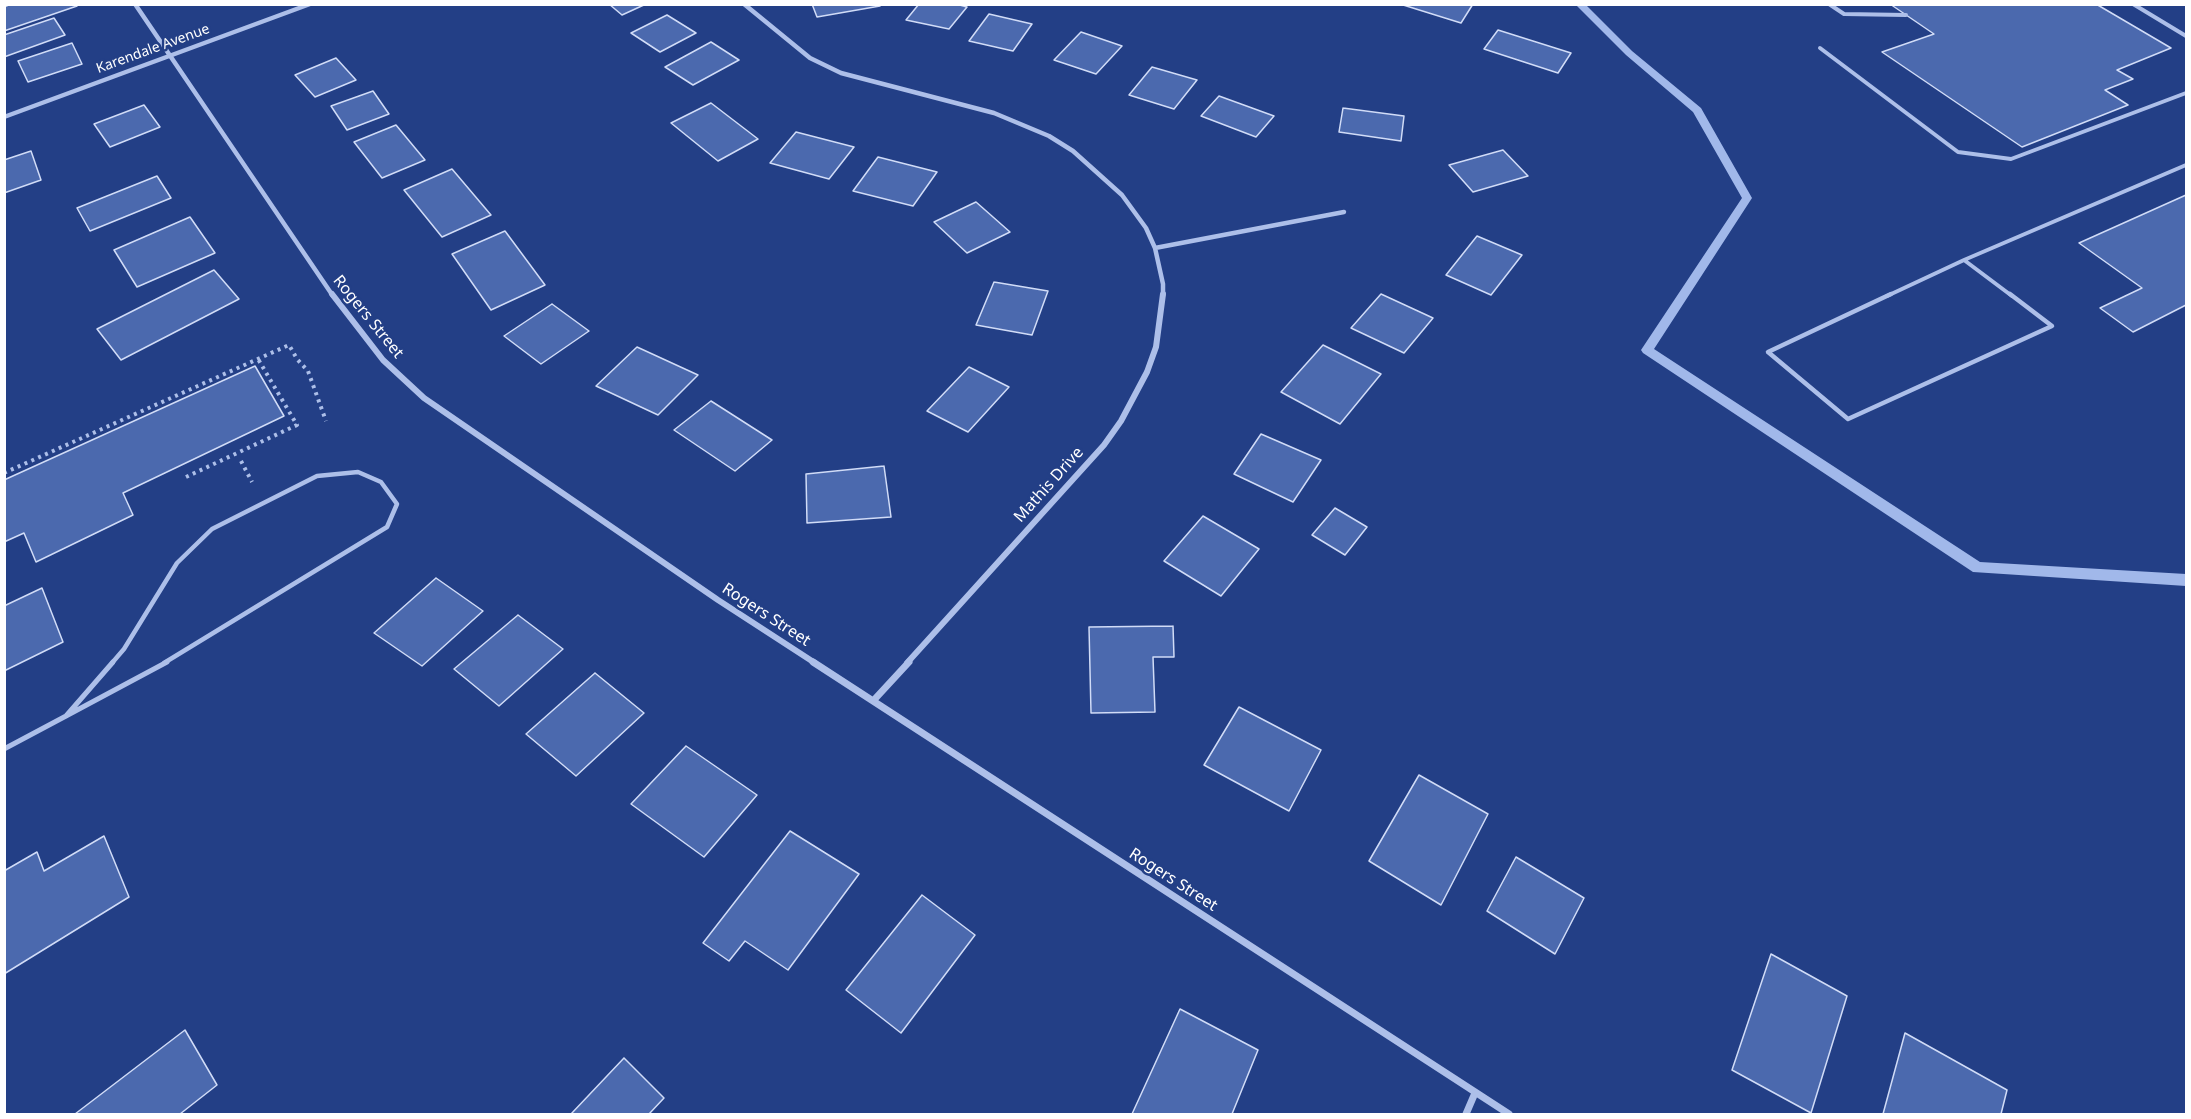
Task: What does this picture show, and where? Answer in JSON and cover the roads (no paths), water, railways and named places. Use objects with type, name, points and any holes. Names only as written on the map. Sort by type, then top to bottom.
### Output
[{"type":"street","name":"Rogers Street","points":[[135,4],[344,312],[383,360],[424,398],[718,600],[1509,1114]]},
{"type":"street","name":"Karendale Avenue","points":[[4,117],[310,4]]},
{"type":"street","name":"Mathis Drive","points":[[744,4],[810,58],[841,73],[994,113],[1049,136],[1073,151],[1122,195],[1146,228],[1155,248],[1163,294],[1156,347],[1147,372],[1121,421],[1104,445],[873,701]]},
{"type":"street","points":[[1155,248],[1344,212]]},
{"type":"street","points":[[1466,1114],[1475,1093]]},
{"type":"lane","points":[[1829,4],[1844,14],[1906,15]]},
{"type":"lane","points":[[2133,4],[2187,36]]},
{"type":"lane","points":[[1820,48],[1958,152],[1968,154],[2011,159],[2187,93]]},
{"type":"lane","points":[[1964,260],[2052,326],[1848,419],[1768,352],[1964,260],[2187,165]]},
{"type":"lane","points":[[4,748],[66,716],[192,648],[387,527],[397,504],[381,482],[358,472],[317,476],[212,529],[177,563],[124,648],[66,716]]},
{"type":"waterway","points":[[1579,4],[1629,53],[1697,110],[1747,198],[1647,350],[1978,568],[2186,580]]}]
